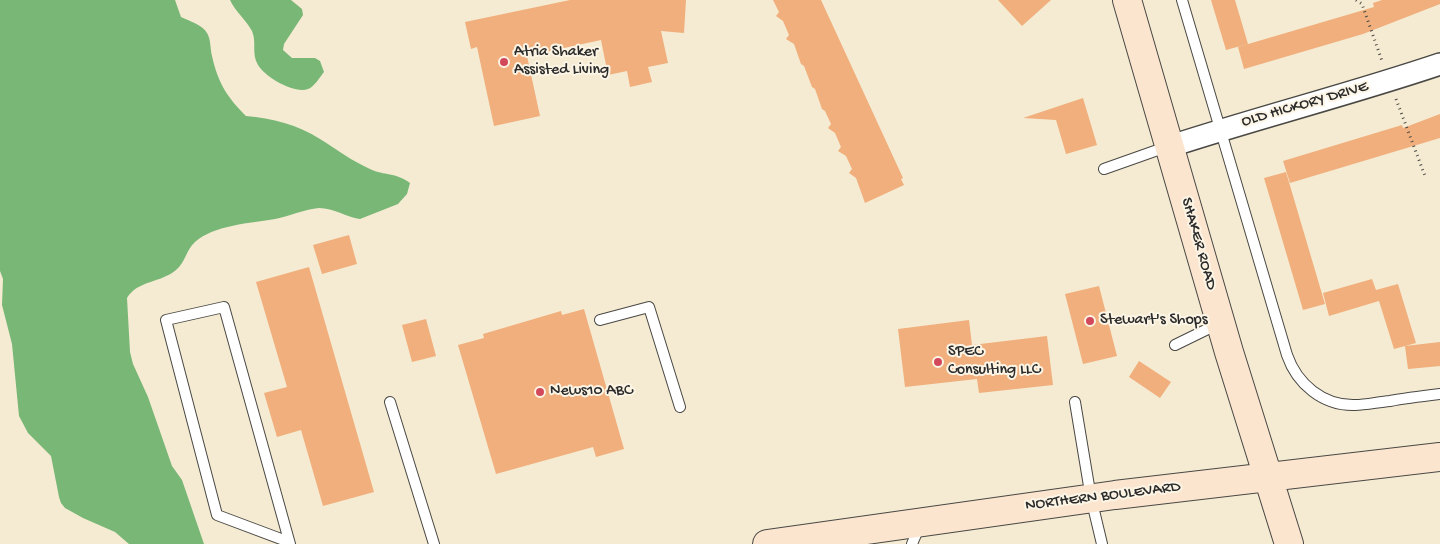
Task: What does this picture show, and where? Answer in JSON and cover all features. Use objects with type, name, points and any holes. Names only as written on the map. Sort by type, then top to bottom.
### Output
[{"type":"main road","name":"SHAKER ROAD","points":[[1128,0],[1221,323],[1289,544]]},
{"type":"main road","name":"NORTHERN BOULEVARD","points":[[767,544],[917,533],[1091,498],[1440,457]]},
{"type":"street","name":"OLD HICKORY DRIVE","points":[[1170,146],[1440,64]]},
{"type":"lane","points":[[1182,0],[1287,355],[1303,384],[1323,398],[1346,405],[1440,394]]},
{"type":"lane","points":[[1104,170],[1170,146]]},
{"type":"lane","points":[[224,307],[290,543],[217,516],[166,320],[224,307]]},
{"type":"lane","points":[[600,320],[648,307],[680,407]]},
{"type":"lane","points":[[1175,345],[1221,323]]},
{"type":"lane","points":[[390,402],[434,544]]},
{"type":"lane","points":[[1075,402],[1091,498],[1102,544]]},
{"type":"green space","points":[[0,0],[175,0],[181,17],[199,25],[207,33],[214,66],[220,82],[228,96],[246,116],[275,120],[294,126],[320,139],[363,166],[400,177],[410,183],[407,194],[398,204],[360,219],[330,209],[319,208],[275,219],[222,228],[212,232],[195,242],[182,264],[176,270],[137,288],[127,298],[130,352],[133,364],[148,397],[172,466],[182,480],[204,544],[129,544],[115,532],[65,508],[59,497],[51,456],[28,433],[19,416],[12,344],[2,305],[3,279],[0,271]]},
{"type":"green space","points":[[230,0],[291,0],[302,9],[303,15],[284,44],[283,50],[292,58],[315,58],[320,61],[324,72],[317,82],[308,89],[302,90],[288,87],[267,75],[256,61],[252,31]]},
{"type":"building","name":"Atria Shaker Assisted Living","points":[[570,0],[686,0],[684,33],[661,31],[668,63],[648,67],[652,82],[630,87],[627,71],[608,75],[601,40],[527,56],[540,116],[494,126],[477,47],[471,49],[465,22]]},
{"type":"building","points":[[773,0],[821,0],[903,178],[901,179],[904,185],[865,203],[856,178],[849,173],[852,169],[846,156],[838,151],[841,147],[835,133],[828,128],[831,124],[825,111],[822,109],[804,66],[801,64],[794,44],[786,39],[789,35],[783,21],[776,16],[779,12]]},
{"type":"building","points":[[998,0],[1051,0],[1022,26]]},
{"type":"building","points":[[1211,0],[1235,0],[1248,44],[1226,50]]},
{"type":"building","points":[[1382,0],[1440,0],[1440,4],[1363,34],[1244,69],[1238,47],[1374,7],[1373,3]]},
{"type":"building","points":[[1083,98],[1097,145],[1066,154],[1056,120],[1023,118]]},
{"type":"building","points":[[1440,114],[1440,138],[1290,183],[1283,161],[1402,125],[1403,128]]},
{"type":"building","points":[[1286,172],[1325,304],[1303,310],[1264,178]]},
{"type":"building","points":[[349,235],[357,264],[322,274],[313,245]]},
{"type":"building","points":[[309,267],[374,492],[323,506],[301,430],[277,437],[264,393],[287,387],[256,282]]},
{"type":"building","points":[[1372,279],[1376,290],[1398,284],[1416,343],[1394,349],[1379,301],[1329,316],[1323,293]]},
{"type":"building","name":"Stewart's Shops","points":[[1099,286],[1117,356],[1083,364],[1065,294]]},
{"type":"building","name":"News10 ABC","points":[[584,309],[624,449],[596,457],[593,447],[496,474],[458,345],[484,338],[483,334],[561,311],[562,315]]},
{"type":"building","points":[[426,319],[436,356],[412,362],[402,325]]},
{"type":"building","points":[[969,320],[972,345],[1047,336],[1053,385],[979,393],[977,379],[905,387],[898,329]]},
{"type":"building","points":[[1440,342],[1440,366],[1408,369],[1405,346]]},
{"type":"building","name":"Stewart's Shops","points":[[1139,361],[1171,382],[1160,398],[1129,377]]},
{"type":"place","name":"Atria Shaker Assisted Living","points":[[504,62]]},
{"type":"place","name":"Stewart's Shops","points":[[1090,321]]},
{"type":"place","name":"SPEC Consulting LLC","points":[[938,362]]},
{"type":"place","name":"News10 ABC","points":[[540,392]]}]
